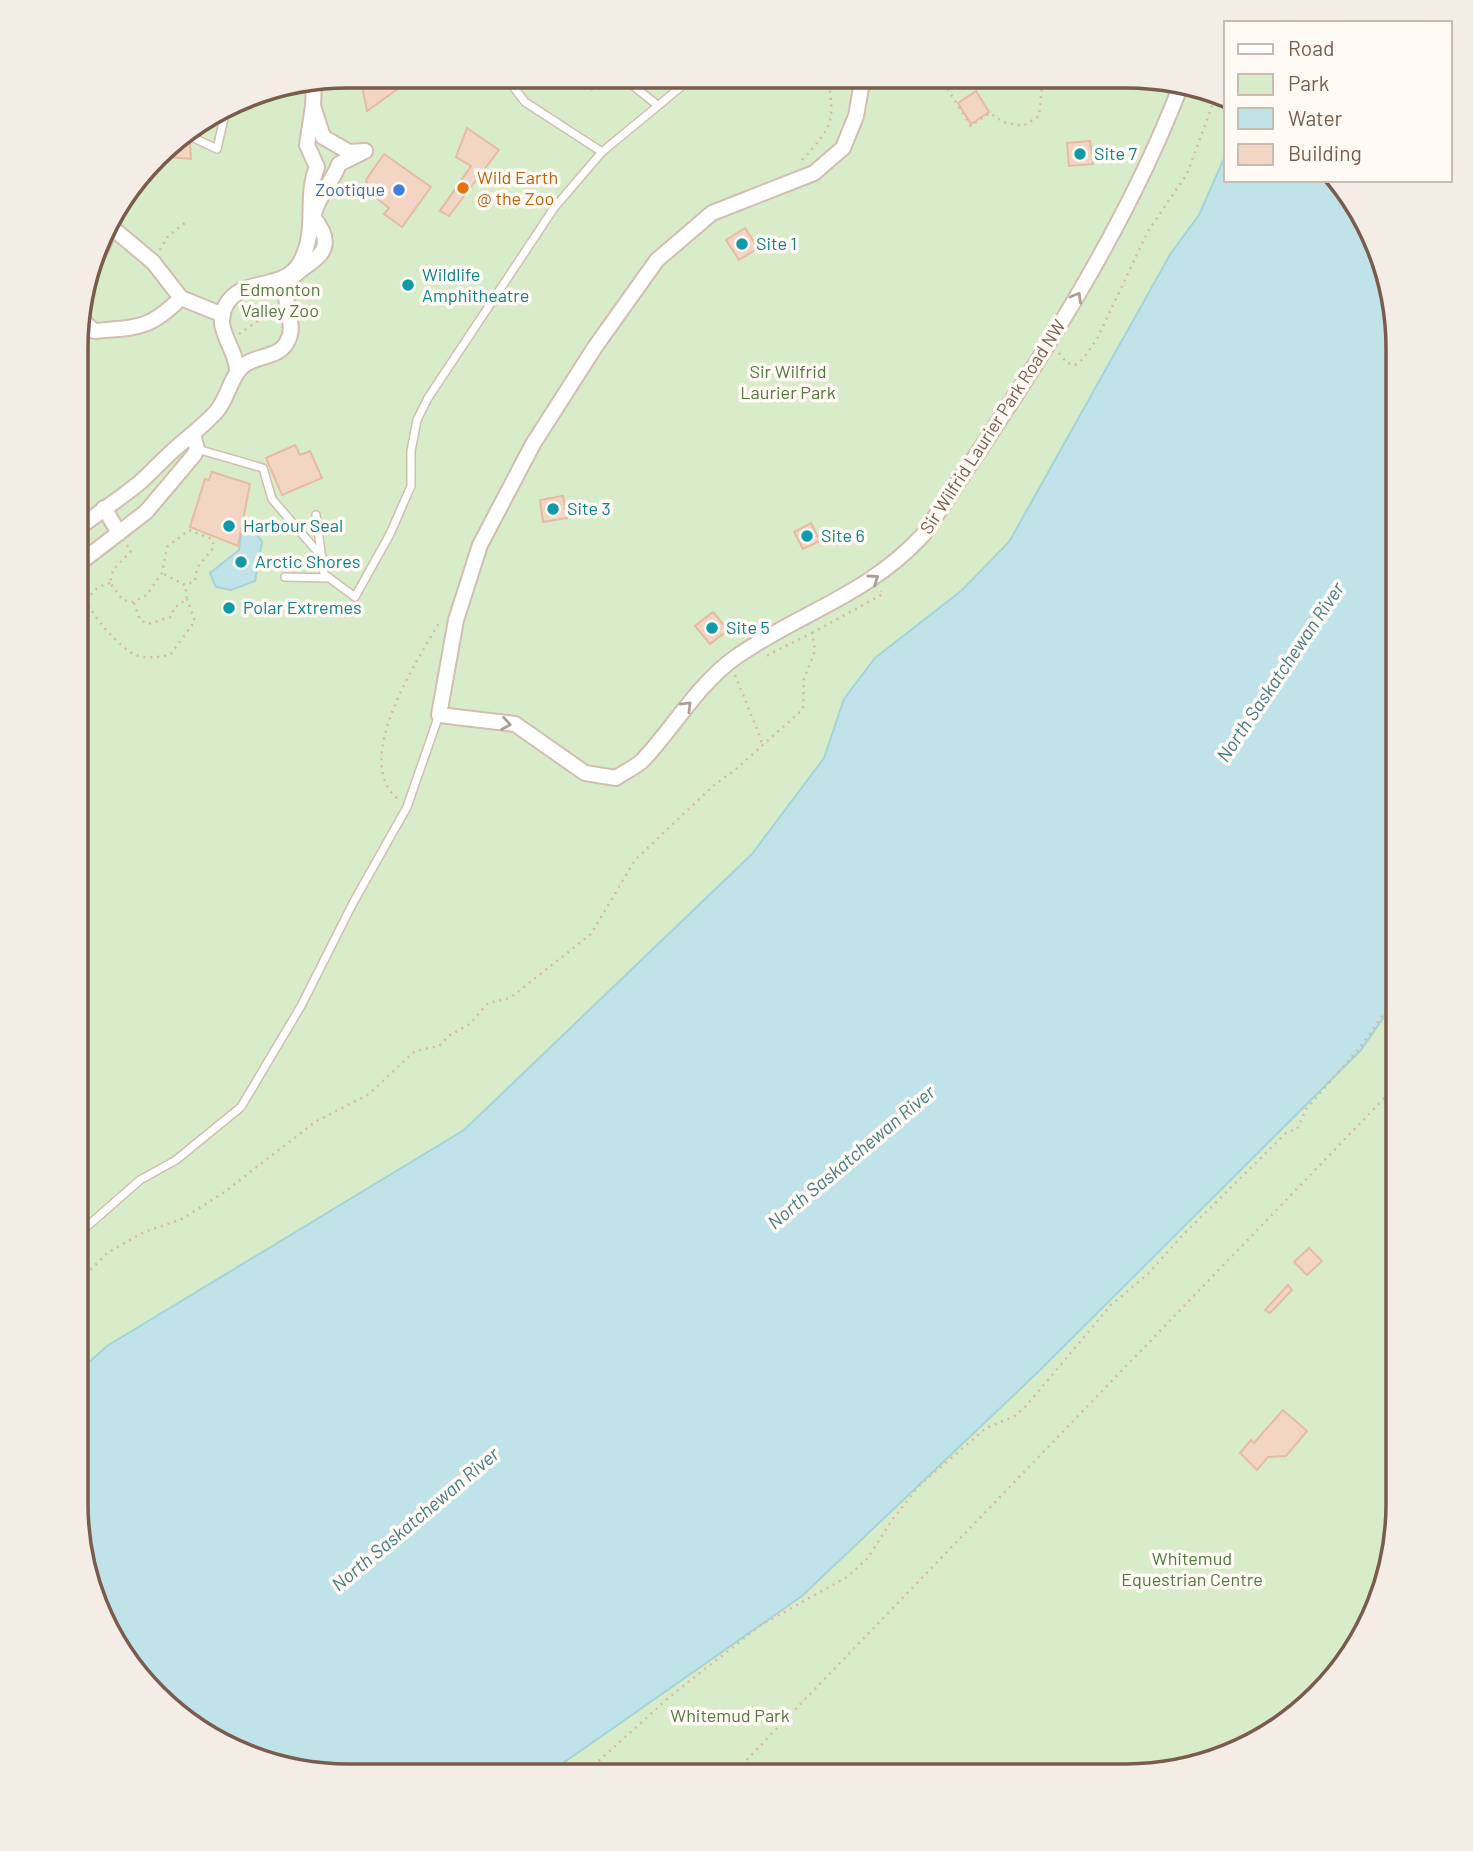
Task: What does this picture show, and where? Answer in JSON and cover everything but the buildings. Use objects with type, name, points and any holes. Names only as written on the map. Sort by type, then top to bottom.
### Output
[{"type":"street","points":[[439,715],[456,620],[480,545],[533,444],[595,347],[657,260],[712,213],[814,173],[843,148],[856,116],[861,88]]},
{"type":"street","points":[[313,90],[307,145],[317,167],[310,184],[313,217]]},
{"type":"street","name":"Sir Wilfrid Laurier Park Road NW","points":[[439,715],[515,724],[585,773],[616,778],[641,762],[679,713],[739,663],[866,585],[898,561],[923,535],[1050,343],[1127,211],[1178,92]]},
{"type":"street","points":[[88,557],[146,512],[218,410],[237,372],[251,361],[274,354],[285,346],[291,332],[286,290],[307,245],[317,198],[331,183],[339,164],[365,151],[349,152],[323,137],[313,106]]},
{"type":"street","points":[[115,229],[153,262],[181,298],[223,315]]},
{"type":"street","points":[[237,372],[236,357],[226,340],[223,315],[225,306],[242,289],[272,283],[295,272]]},
{"type":"street","points":[[88,326],[94,331],[144,327],[162,316],[181,298]]},
{"type":"street","points":[[88,520],[195,442]]},
{"type":"street","points":[[104,508],[119,533]]},
{"type":"lane","points":[[514,88],[525,102],[601,152]]},
{"type":"lane","points":[[636,88],[656,104]]},
{"type":"lane","points":[[316,515],[324,574],[355,597],[392,530],[411,486],[411,452],[418,420],[428,398],[554,208],[601,152],[678,88]]},
{"type":"lane","points":[[194,138],[217,149],[224,118]]},
{"type":"lane","points":[[195,442],[263,468],[272,499],[322,558]]},
{"type":"lane","points":[[285,577],[330,578]]},
{"type":"lane","points":[[88,1226],[140,1180],[176,1160],[241,1107],[301,1006],[353,903],[407,807],[439,715]]},
{"type":"path","points":[[578,88],[593,92],[601,88]]},
{"type":"path","points":[[799,163],[828,132],[833,111],[830,88]]},
{"type":"path","points":[[947,88],[971,126],[990,113],[1003,122],[1023,126],[1039,116],[1042,88]]},
{"type":"path","points":[[153,262],[168,236],[185,223]]},
{"type":"path","points":[[226,340],[286,302]]},
{"type":"path","points":[[110,583],[123,600],[133,602],[147,595],[162,573],[167,547],[189,530],[212,539],[214,547],[197,568],[195,581],[185,585],[162,573]]},
{"type":"path","points":[[110,583],[113,570],[131,551],[119,533]]},
{"type":"path","points":[[88,599],[97,586],[110,583]]},
{"type":"path","points":[[88,606],[89,612],[133,654],[150,658],[170,655],[195,621],[185,585]]},
{"type":"path","points":[[133,602],[140,620],[148,624],[171,617],[174,608],[187,599]]},
{"type":"path","points":[[407,807],[391,793],[384,771],[383,740],[404,680],[444,611]]},
{"type":"path","points":[[88,1272],[107,1253],[144,1232],[183,1219],[223,1193],[315,1122],[369,1094],[415,1051],[439,1046],[450,1035],[470,1024],[488,1003],[510,998],[591,934],[635,860],[713,786],[803,709],[804,679],[815,651],[812,633],[767,657],[760,653]]},
{"type":"path","points":[[739,663],[734,674],[761,747]]},
{"type":"path","points":[[734,674],[739,663]]},
{"type":"path","points":[[595,1764],[673,1694],[761,1625],[847,1577],[868,1558],[891,1520],[919,1486],[986,1428],[1015,1416],[1026,1406],[1111,1305],[1148,1274],[1180,1238],[1287,1132],[1297,1129],[1306,1109],[1362,1045],[1386,1010]]},
{"type":"path","points":[[743,1764],[1386,1096]]},
{"type":"green space","name":"Sir Wilfrid Laurier Park","points":[[330,88],[1143,88],[1177,92],[1224,107],[1224,159],[1199,215],[1171,253],[1009,542],[961,591],[875,658],[844,699],[824,758],[752,854],[464,1130],[107,1346],[88,1363],[88,330],[92,296],[107,248],[122,217],[152,176],[189,141],[232,114],[280,96]]},
{"type":"green space","name":"Whitemud Equestrian Centre","points":[[1386,1014],[1385,1521],[1377,1571],[1359,1619],[1332,1662],[1297,1699],[1256,1729],[1225,1744],[1177,1759],[1143,1763],[562,1764],[802,1596],[1037,1373],[1361,1050]]},
{"type":"water","name":"North Saskatchewan River","points":[[1224,159],[1224,182],[1326,182],[1359,232],[1381,296],[1386,347],[1386,1014],[1361,1050],[1037,1373],[802,1596],[562,1764],[347,1764],[296,1759],[248,1744],[203,1720],[176,1699],[141,1662],[114,1619],[101,1587],[92,1555],[88,1521],[88,1363],[107,1346],[464,1130],[752,854],[824,758],[844,699],[875,658],[961,591],[1009,542],[1171,253],[1199,215]]},
{"type":"water","name":"Arctic Shores","points":[[242,526],[254,530],[262,542],[255,581],[231,590],[216,587],[210,573],[239,550]]},
{"type":"place","name":"Site 7","points":[[1080,154]]},
{"type":"place","name":"Wild Earth @ the Zoo","points":[[463,188]]},
{"type":"place","name":"Zootique","points":[[399,190]]},
{"type":"place","name":"Site 1","points":[[742,244]]},
{"type":"place","name":"Wildlife Amphitheatre","points":[[408,285]]},
{"type":"place","name":"Site 3","points":[[553,509]]},
{"type":"place","name":"Harbour Seal","points":[[229,526]]},
{"type":"place","name":"Site 6","points":[[807,536]]},
{"type":"place","name":"Arctic Shores","points":[[241,562]]},
{"type":"place","name":"Polar Extremes","points":[[229,608]]},
{"type":"place","name":"Site 5","points":[[712,628]]},
{"type":"park label","name":"Edmonton Valley Zoo","points":[[280,300]]},
{"type":"park label","name":"Whitemud Park","points":[[730,1716]]}]
